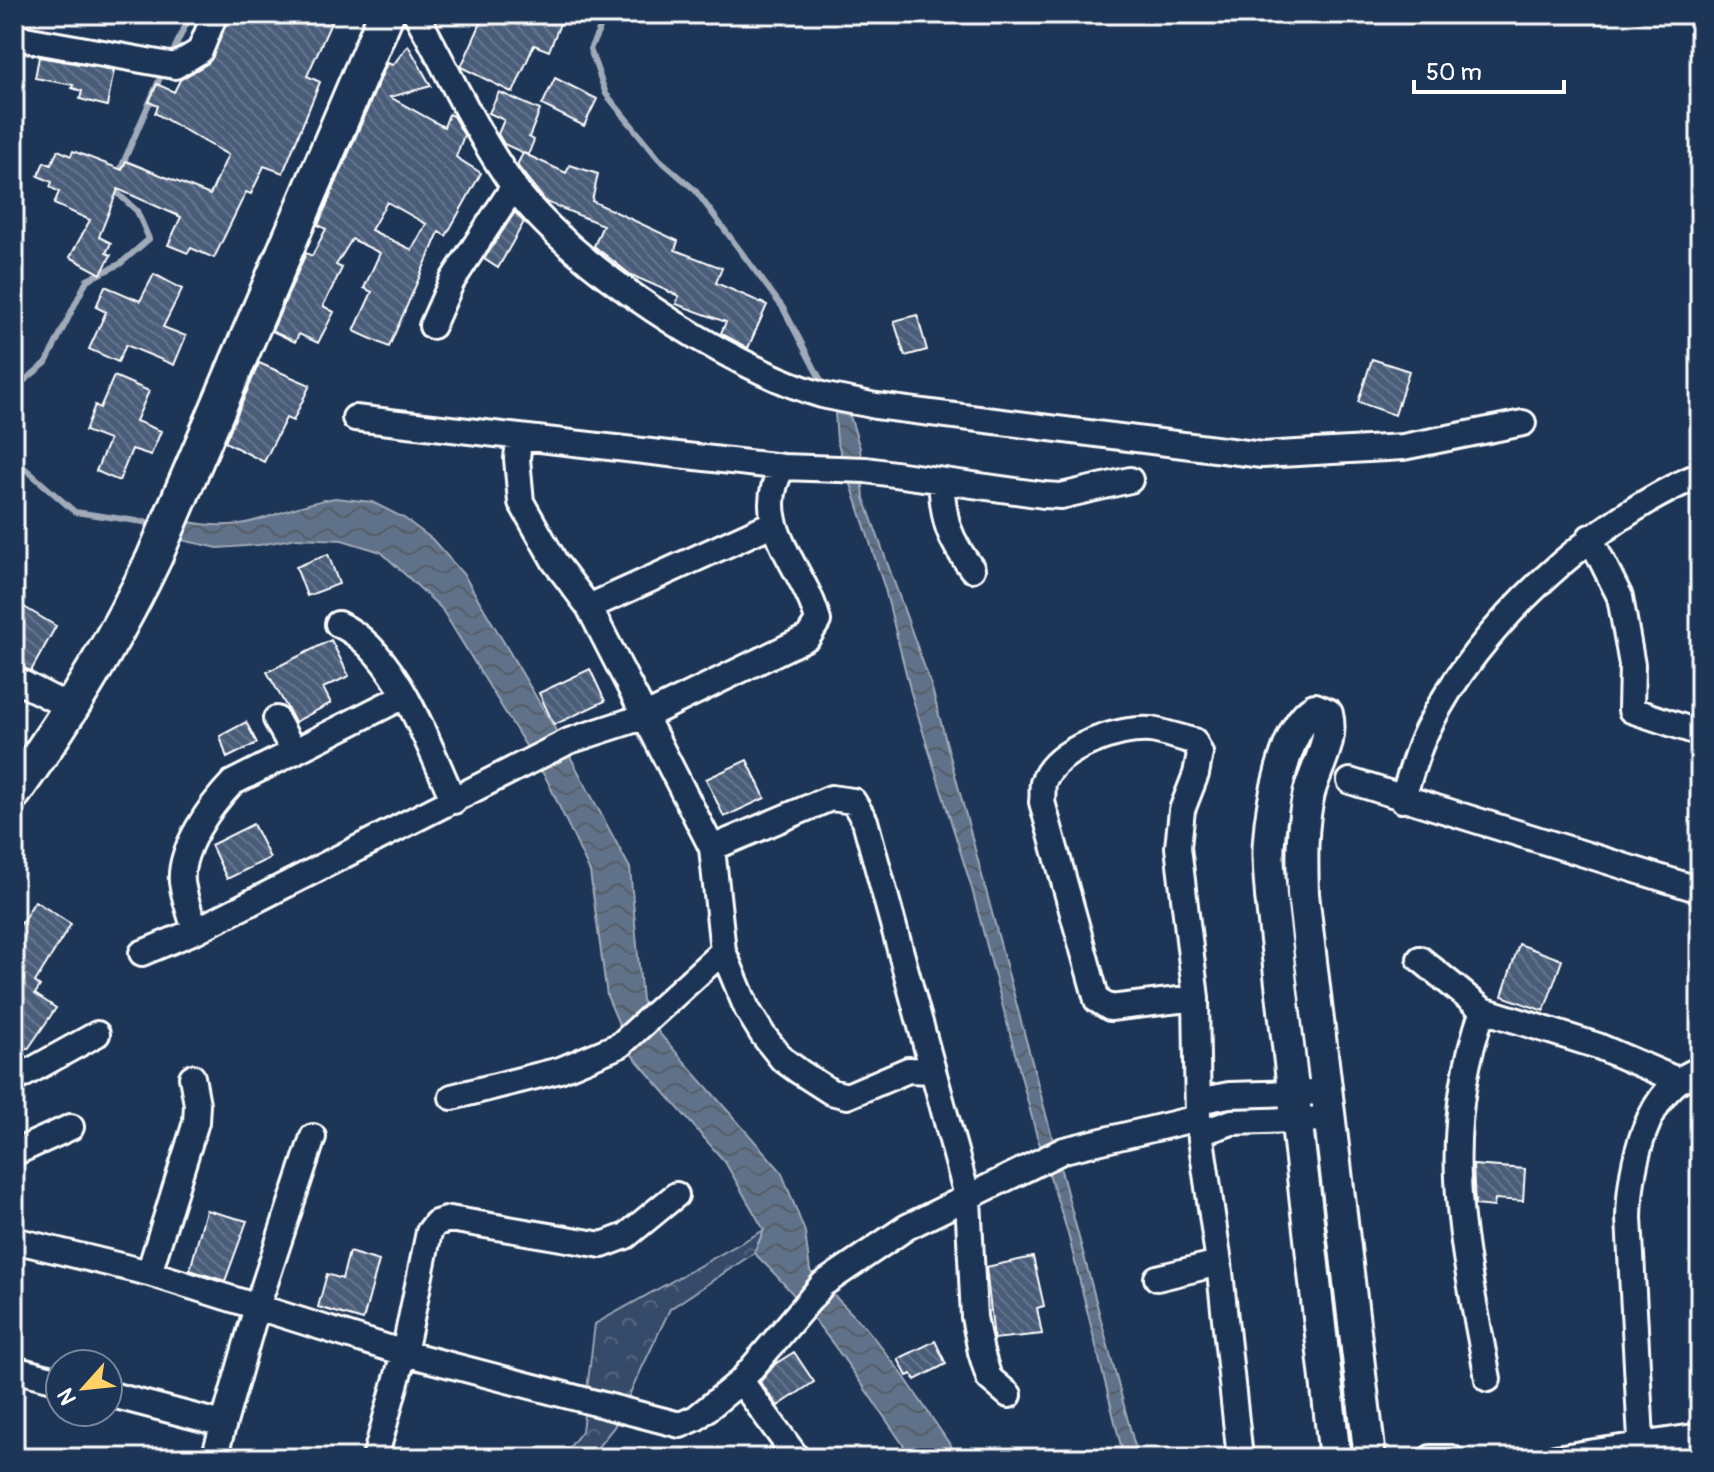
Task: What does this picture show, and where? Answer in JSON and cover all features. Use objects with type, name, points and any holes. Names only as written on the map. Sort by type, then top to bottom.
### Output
[{"type":"main road","points":[[14,792],[71,708],[126,617],[386,14]]},
{"type":"street","points":[[14,37],[175,66],[200,51],[215,14]]},
{"type":"street","points":[[416,14],[465,110],[514,186],[576,253],[660,313],[713,345],[832,396],[876,406],[1262,455],[1403,447],[1523,423]]},
{"type":"street","points":[[432,326],[452,281],[514,186]]},
{"type":"street","points":[[355,418],[783,467],[866,470],[1061,496],[1130,480]]},
{"type":"street","points":[[519,439],[517,471],[521,502],[555,562],[589,607],[712,848],[723,951],[747,1009],[763,1035],[782,1059],[831,1092],[847,1096],[908,1070],[932,1071]]},
{"type":"street","points":[[142,953],[195,931],[569,741],[646,716],[808,637],[818,621],[814,604],[772,524],[773,483],[783,467]]},
{"type":"street","points":[[1402,800],[1426,730],[1458,678],[1519,603],[1590,537],[1667,488],[1700,475]]},
{"type":"street","points":[[941,482],[944,523],[955,547],[972,569]]},
{"type":"street","points":[[589,607],[772,524]]},
{"type":"street","points":[[1590,537],[1620,597],[1632,665],[1631,710],[1700,733]]},
{"type":"street","points":[[338,624],[352,630],[381,657],[404,696],[454,801]]},
{"type":"street","points":[[14,679],[71,708]]},
{"type":"street","points":[[195,931],[182,879],[203,818],[232,783],[404,696]]},
{"type":"street","points":[[1335,1458],[1268,842],[1284,761],[1292,741],[1315,709],[1327,714],[1329,725],[1324,754],[1309,794],[1302,841],[1303,894],[1370,1458]]},
{"type":"street","points":[[276,719],[294,752]]},
{"type":"street","points":[[1196,998],[1110,1008],[1097,1000],[1042,802],[1043,782],[1056,764],[1086,743],[1121,731],[1151,730],[1194,741],[1200,753],[1182,810],[1178,847],[1196,998],[1198,1117],[1219,1263],[1240,1458]]},
{"type":"street","points":[[1350,781],[1402,800],[1700,890]]},
{"type":"street","points":[[712,848],[831,798],[853,801],[865,821],[968,1199],[974,1317],[981,1352],[989,1378],[1009,1395]]},
{"type":"street","points":[[452,1097],[560,1070],[620,1045],[723,951]]},
{"type":"street","points":[[1420,959],[1483,1010],[1598,1046],[1677,1080]]},
{"type":"street","points":[[1483,1010],[1465,1069],[1455,1163],[1457,1212],[1488,1379]]},
{"type":"street","points":[[14,1080],[97,1034]]},
{"type":"street","points":[[1642,1452],[1629,1218],[1630,1182],[1659,1104],[1677,1080],[1700,1070]]},
{"type":"street","points":[[149,1273],[196,1122],[197,1104],[192,1077]]},
{"type":"street","points":[[1198,1117],[1232,1122],[1295,1106]]},
{"type":"street","points":[[14,1240],[149,1273],[404,1353],[680,1425],[696,1418],[741,1381],[823,1284],[907,1227],[968,1199],[1034,1162],[1064,1150],[1198,1117],[1295,1106],[1328,1106]]},
{"type":"street","points":[[14,1153],[71,1127]]},
{"type":"street","points":[[214,1458],[257,1307],[313,1137]]},
{"type":"street","points":[[375,1458],[404,1353],[429,1232],[436,1223],[450,1219],[602,1245],[626,1236],[676,1195]]},
{"type":"street","points":[[1157,1278],[1219,1263]]},
{"type":"street","points":[[14,1369],[44,1377]]},
{"type":"street","points":[[741,1381],[797,1458]]},
{"type":"street","points":[[124,1398],[223,1424]]},
{"type":"street","points":[[1555,1458],[1642,1452],[1700,1436]]},
{"type":"street","points":[[1431,1458],[1451,1458]]},
{"type":"green space","points":[[764,1230],[754,1253],[670,1309],[614,1427],[589,1458],[561,1458],[582,1431],[595,1324]]},
{"type":"water","points":[[835,413],[850,416],[860,448],[864,498],[931,685],[1138,1458],[1124,1458],[1067,1230],[1036,1133],[972,889],[911,693],[885,589],[837,441]]},
{"type":"water","points":[[335,498],[372,502],[404,518],[432,539],[464,575],[558,734],[630,868],[642,1000],[659,1033],[781,1171],[805,1232],[810,1271],[866,1328],[903,1375],[959,1458],[912,1458],[819,1325],[754,1253],[764,1230],[725,1162],[632,1055],[607,996],[590,872],[547,780],[441,608],[381,552],[342,540],[297,538],[218,548],[173,538],[184,521],[208,525],[246,523]]},
{"type":"building","points":[[230,14],[335,14],[307,76],[320,82],[283,173],[264,166],[251,194],[246,192],[214,258],[191,248],[188,253],[168,245],[181,217],[118,189],[99,237],[111,243],[106,253],[111,255],[101,274],[70,257],[90,220],[54,204],[59,192],[50,187],[52,182],[38,176],[44,162],[51,165],[58,150],[71,156],[73,151],[122,170],[126,161],[210,195],[228,155],[155,113],[158,106],[149,102],[157,84],[174,92],[180,80],[208,63]]},
{"type":"building","points":[[485,14],[564,14],[549,51],[534,45],[513,93],[461,67]]},
{"type":"building","points":[[408,45],[431,86],[390,97],[444,127],[449,114],[453,116],[464,135],[456,157],[481,173],[446,236],[439,232],[389,347],[354,331],[372,292],[364,288],[380,253],[352,239],[336,265],[342,268],[323,306],[334,312],[318,343],[299,334],[295,342],[272,331],[306,253],[312,256],[326,229],[318,225],[387,63],[393,65]],"holes":[[[387,202],[426,224],[412,250],[371,230]]]},
{"type":"building","points":[[39,57],[114,70],[107,106],[80,99],[82,91],[72,88],[73,85],[35,78]]},
{"type":"building","points":[[555,78],[597,99],[584,126],[542,105]]},
{"type":"building","points":[[499,92],[540,110],[529,137],[534,140],[528,155],[504,144],[498,134],[504,120],[489,113]]},
{"type":"building","points":[[523,153],[566,173],[570,165],[598,174],[592,201],[678,241],[675,250],[722,268],[716,283],[767,305],[748,348],[721,333],[726,322],[676,304],[679,296],[631,275],[594,246],[603,225],[546,202],[517,165]]},
{"type":"building","points":[[515,212],[524,222],[498,268],[484,259]]},
{"type":"building","points":[[154,274],[182,289],[163,327],[186,336],[174,365],[126,345],[118,362],[89,349],[106,312],[96,307],[105,286],[140,301]]},
{"type":"building","points":[[917,315],[927,350],[905,356],[894,321]]},
{"type":"building","points":[[1372,359],[1409,371],[1395,415],[1358,402]]},
{"type":"building","points":[[259,363],[310,385],[293,421],[286,418],[264,462],[225,442]]},
{"type":"building","points":[[114,376],[149,391],[136,421],[161,431],[151,455],[132,449],[119,481],[96,471],[109,440],[85,431],[95,405],[100,408]]},
{"type":"building","points":[[328,554],[339,584],[307,596],[296,567]]},
{"type":"building","points":[[14,601],[56,626],[31,671],[14,664]]},
{"type":"building","points":[[331,640],[349,676],[323,688],[331,703],[295,722],[267,672]]},
{"type":"building","points":[[590,669],[605,701],[554,725],[539,693]]},
{"type":"building","points":[[246,722],[257,743],[227,758],[220,736]]},
{"type":"building","points":[[747,760],[765,798],[724,817],[706,779]]},
{"type":"building","points":[[253,824],[270,858],[227,879],[211,845]]},
{"type":"building","points":[[35,901],[71,924],[35,982],[40,986],[35,994],[56,1008],[28,1049],[14,1040],[14,935]]},
{"type":"building","points":[[1519,944],[1562,960],[1544,1011],[1502,996]]},
{"type":"building","points":[[1473,1165],[1525,1169],[1523,1201],[1495,1199],[1494,1207],[1475,1205]]},
{"type":"building","points":[[206,1210],[247,1221],[225,1281],[190,1270]]},
{"type":"building","points":[[349,1252],[379,1261],[363,1320],[318,1307],[327,1274],[342,1279]]},
{"type":"building","points":[[1033,1257],[1044,1306],[1037,1308],[1042,1334],[994,1339],[986,1267]]},
{"type":"building","points":[[935,1341],[946,1364],[915,1380],[912,1374],[907,1376],[898,1359]]},
{"type":"building","points":[[794,1352],[814,1382],[778,1406],[760,1382],[775,1364]]},
{"type":"waterway","points":[[170,58],[191,14]]},
{"type":"waterway","points":[[598,14],[601,26],[590,49],[606,94],[659,159],[695,190],[783,308],[826,390]]},
{"type":"waterway","points":[[118,175],[163,71]]},
{"type":"waterway","points":[[14,389],[46,363],[87,280],[120,264],[149,239],[137,211],[112,188]]},
{"type":"waterway","points":[[14,459],[75,512],[157,524]]}]
